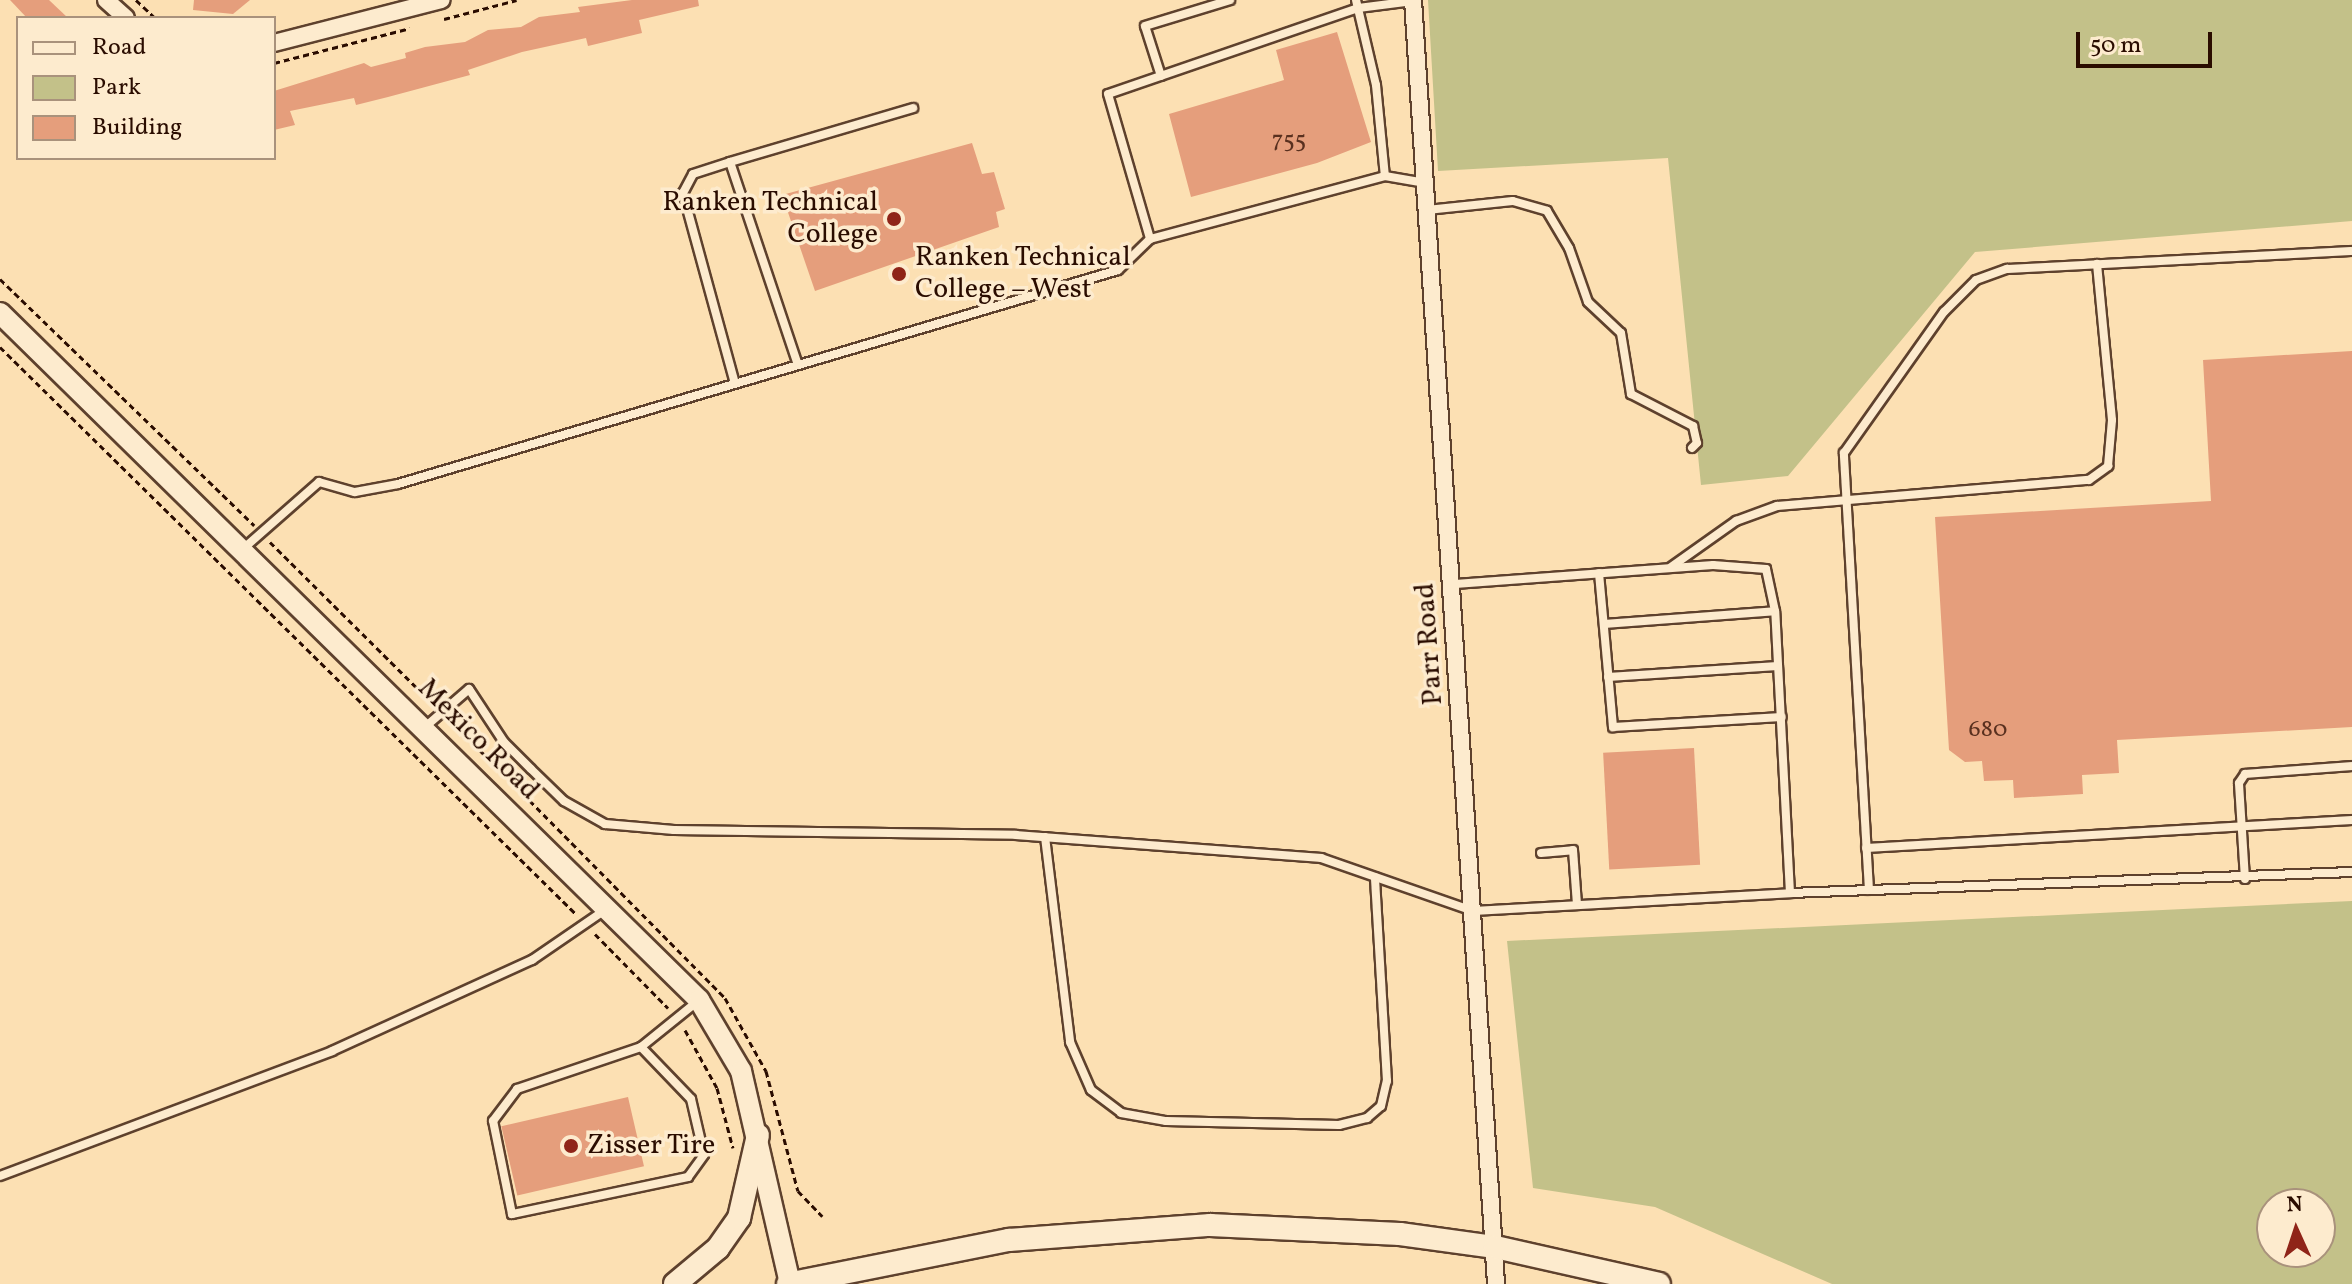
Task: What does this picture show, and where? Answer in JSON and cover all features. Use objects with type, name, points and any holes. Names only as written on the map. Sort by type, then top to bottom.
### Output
[{"type":"main road","points":[[675,1284],[718,1248],[739,1218],[758,1135]]},
{"type":"main road","points":[[789,1284],[1009,1240],[1145,1227],[1326,1228],[1495,1247],[1659,1284]]},
{"type":"street","points":[[106,0],[124,16]]},
{"type":"street","points":[[276,42],[442,0]]},
{"type":"street","name":"Parr Road","points":[[1413,1],[1496,1284]]},
{"type":"street","name":"Mexico Road","points":[[0,313],[244,548],[609,907],[699,1000],[741,1071],[758,1135],[789,1284]]},
{"type":"lane","points":[[1161,76],[1145,26],[1230,0]]},
{"type":"lane","points":[[1150,239],[1108,94],[1357,4],[1413,1]]},
{"type":"lane","points":[[1357,4],[1376,85],[1385,176]]},
{"type":"lane","points":[[734,380],[683,193],[693,174],[913,108]]},
{"type":"lane","points":[[730,162],[797,362]]},
{"type":"lane","points":[[244,548],[319,482],[355,492],[398,484],[734,380],[1118,270],[1150,239],[1385,176],[1425,183]]},
{"type":"lane","points":[[1427,210],[1513,201],[1547,211],[1569,248],[1588,302],[1621,333],[1631,394],[1693,426],[1697,443],[1692,448]]},
{"type":"lane","points":[[1869,890],[1843,497],[1844,453],[1944,312],[1976,280],[2007,269],[2352,251]]},
{"type":"lane","points":[[1671,568],[1736,521],[1777,506],[1843,497],[2089,480],[2108,466],[2112,420],[2097,264]]},
{"type":"lane","points":[[1452,584],[1671,568],[1766,569],[1775,611],[1790,893]]},
{"type":"lane","points":[[1599,573],[1613,727],[1782,717]]},
{"type":"lane","points":[[1604,624],[1775,611]]},
{"type":"lane","points":[[1608,677],[1778,666]]},
{"type":"lane","points":[[425,727],[469,689],[504,742],[531,769],[564,801],[605,824],[674,830],[1045,837],[1321,858],[1473,911],[1790,893],[2245,879],[2352,872]]},
{"type":"lane","points":[[2245,879],[2239,783],[2245,774],[2352,766]]},
{"type":"lane","points":[[1866,848],[2352,820]]},
{"type":"lane","points":[[1045,837],[1070,1042],[1085,1078],[1091,1090],[1121,1113],[1166,1121],[1339,1125],[1367,1118],[1381,1106],[1387,1081],[1375,877]]},
{"type":"lane","points":[[1541,853],[1573,850],[1577,905]]},
{"type":"lane","points":[[0,1176],[332,1051],[532,960],[609,907]]},
{"type":"lane","points":[[641,1047],[691,1099],[704,1155],[688,1177],[512,1214],[493,1121],[517,1089],[641,1047],[699,1000]]},
{"type":"path","points":[[136,0],[153,16]]},
{"type":"path","points":[[441,20],[517,0]]},
{"type":"path","points":[[276,62],[411,28]]},
{"type":"path","points":[[0,347],[677,1018],[717,1088],[735,1155]]},
{"type":"green space","points":[[1428,0],[2352,0],[2352,221],[1975,252],[1788,476],[1701,485],[1668,158],[1438,171]]},
{"type":"green space","points":[[2352,901],[2352,1284],[1832,1284],[1655,1207],[1533,1188],[1507,941]]},
{"type":"building","points":[[10,0],[49,0],[66,16],[25,16]]},
{"type":"building","points":[[194,0],[250,0],[233,14],[193,10]]},
{"type":"building","points":[[632,0],[698,0],[699,6],[639,20],[642,33],[588,46],[586,38],[522,52],[468,70],[470,75],[356,105],[354,98],[290,111],[295,125],[276,130],[276,90],[364,63],[371,67],[406,58],[405,53],[425,47],[465,42],[488,30],[521,27],[539,17],[580,12],[578,7]]},
{"type":"building","points":[[1337,32],[1371,142],[1317,163],[1191,197],[1169,114],[1284,80],[1276,50]]},
{"type":"building","name":"Ranken Technical College","points":[[972,143],[982,174],[994,172],[1005,209],[996,212],[999,227],[815,291],[782,195]]},
{"type":"building","points":[[2352,351],[2352,727],[2117,740],[2119,773],[2082,775],[2083,794],[2014,798],[2013,780],[1984,781],[1982,761],[1965,762],[1949,750],[1935,517],[2211,501],[2203,360]]},
{"type":"building","points":[[1694,748],[1700,865],[1609,870],[1603,753]]},
{"type":"building","name":"Zisser Tire","points":[[628,1097],[644,1166],[517,1195],[501,1126]]},
{"type":"place","name":"Ranken Technical College","points":[[894,219]]},
{"type":"place","name":"Ranken Technical College – West","points":[[899,274]]},
{"type":"place","name":"Zisser Tire","points":[[571,1146]]}]
